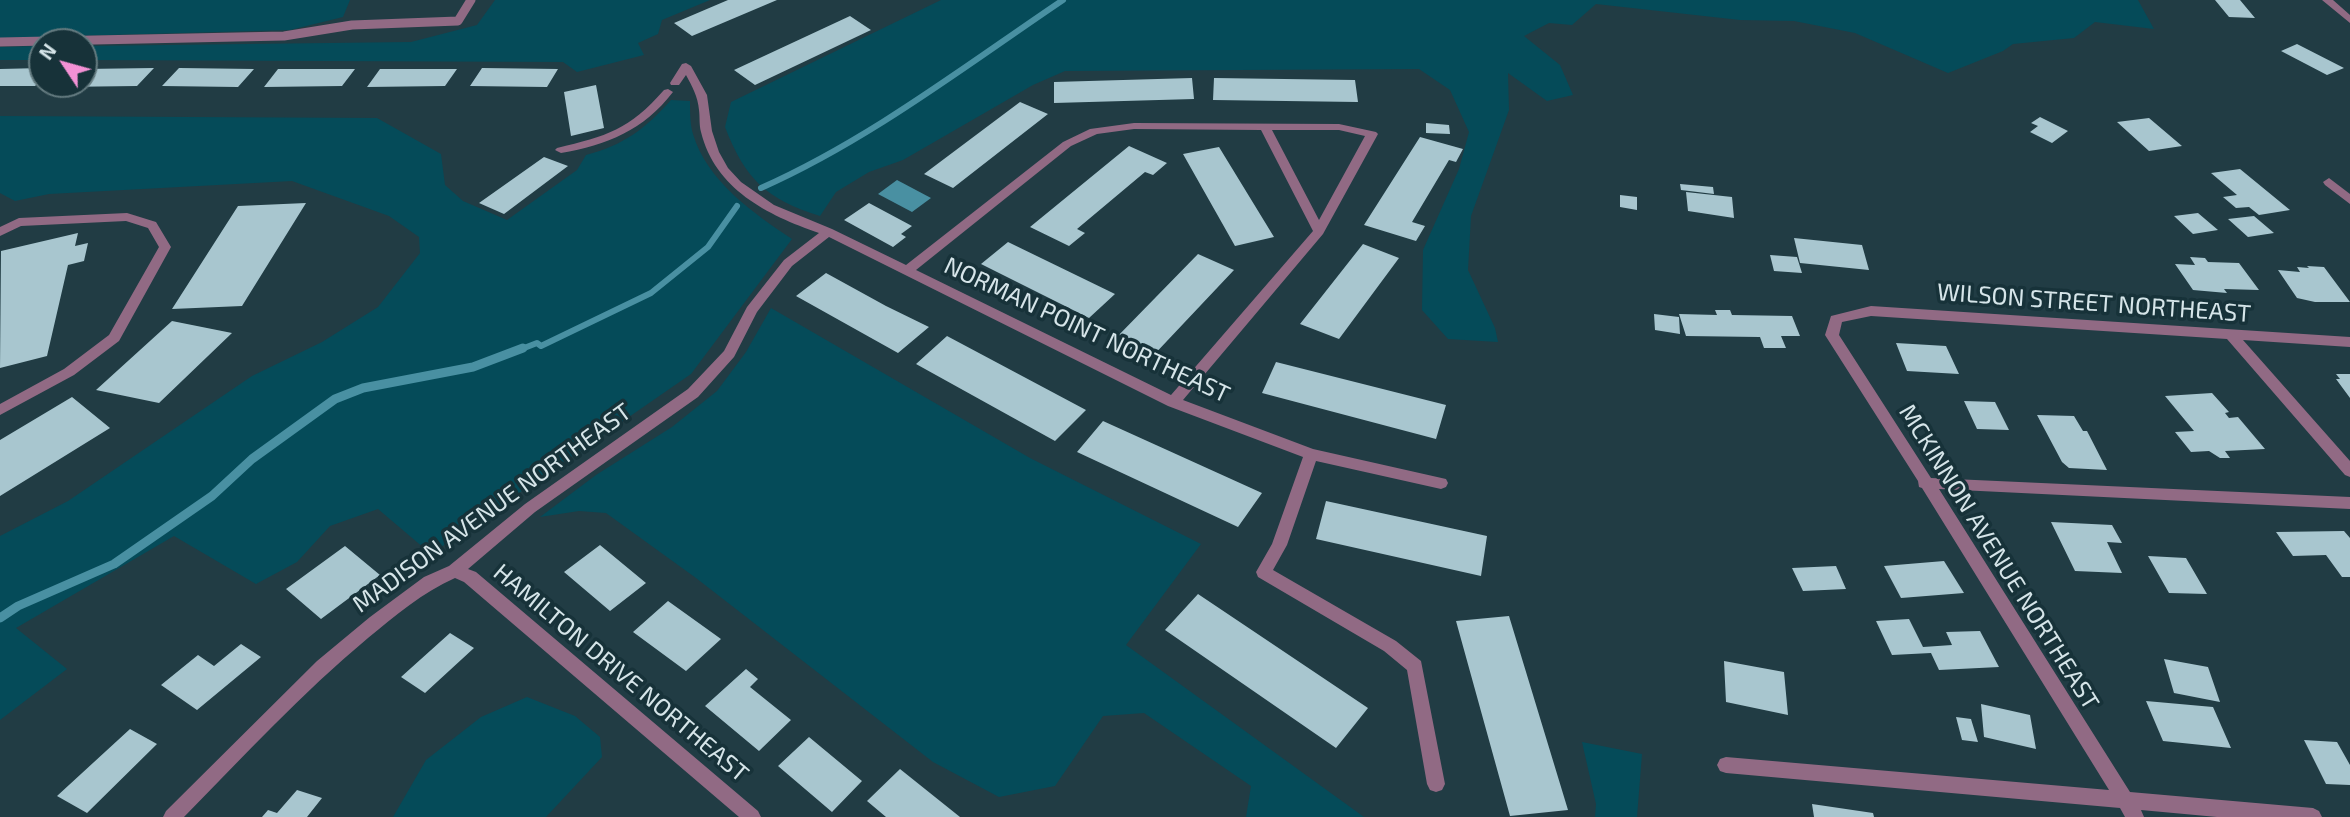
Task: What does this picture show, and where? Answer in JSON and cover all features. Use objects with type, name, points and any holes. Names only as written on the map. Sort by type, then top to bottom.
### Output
[{"type":"street","points":[[2328,0],[2350,20]]},
{"type":"street","name":"NORMAN POINT NORTHEAST","points":[[561,150],[596,145],[628,130],[649,115],[686,66],[704,102],[706,130],[714,154],[739,188],[778,215],[828,232],[1173,402],[1311,454],[1441,482]]},
{"type":"street","points":[[908,270],[1067,144],[1094,131],[1134,126],[1266,129],[1339,127],[1371,134],[1319,231],[1173,402]]},
{"type":"street","points":[[1266,129],[1319,231]]},
{"type":"street","points":[[2329,181],[2350,200]]},
{"type":"street","points":[[0,232],[19,222],[127,217],[152,225],[165,247],[114,338],[69,372],[0,410]]},
{"type":"street","name":"MADISON AVENUE NORTHEAST","points":[[172,817],[323,666],[430,582],[454,571],[612,447],[693,393],[729,354],[752,310],[788,263],[828,232]]},
{"type":"street","name":"WILSON STREET NORTHEAST","points":[[1836,319],[1871,311],[2101,328],[2350,342]]},
{"type":"street","name":"MCKINNON AVENUE NORTHEAST","points":[[1836,319],[1832,335],[1924,483],[1991,583],[2135,817]]},
{"type":"street","points":[[2230,334],[2350,471]]},
{"type":"street","points":[[1311,454],[1279,545],[1264,572],[1390,646],[1415,666],[1436,784]]},
{"type":"street","points":[[1924,483],[2350,503]]},
{"type":"street","name":"HAMILTON DRIVE NORTHEAST","points":[[454,571],[470,577],[559,649],[752,817]]},
{"type":"street","points":[[1726,765],[2314,817]]},
{"type":"lane","points":[[0,42],[284,36],[352,25],[458,21],[471,0]]},
{"type":"shaded area","points":[[0,0],[350,0],[343,17],[290,30],[98,35],[98,28],[28,28],[28,37],[0,38]]},
{"type":"shaded area","points":[[495,0],[710,0],[662,20],[658,34],[638,43],[644,55],[577,72],[563,62],[98,60],[98,46],[411,42],[477,25]]},
{"type":"shaded area","points":[[941,0],[2138,0],[2154,29],[2095,22],[2074,38],[2013,44],[2003,51],[1948,73],[1855,33],[1794,21],[1740,20],[1596,4],[1572,25],[1549,23],[1524,36],[1560,65],[1573,95],[1547,101],[1508,73],[1509,110],[1471,216],[1468,270],[1495,328],[1498,342],[1448,339],[1422,310],[1423,250],[1459,169],[1469,132],[1450,90],[1419,69],[1065,71],[1033,85],[903,160],[869,172],[836,192],[820,216],[785,202],[760,185],[741,160],[725,127],[731,102]]},
{"type":"shaded area","points":[[28,46],[28,60],[0,60],[0,47]]},
{"type":"shaded area","points":[[671,100],[690,101],[693,134],[709,167],[720,181],[747,207],[792,239],[691,374],[431,554],[378,509],[330,526],[297,562],[256,584],[174,536],[16,628],[67,669],[0,720],[0,536],[68,501],[252,376],[322,342],[378,307],[420,253],[419,237],[389,216],[292,181],[49,194],[15,201],[0,193],[0,116],[377,118],[441,154],[445,185],[463,201],[507,220],[577,170],[586,155],[633,135]]},
{"type":"shaded area","points":[[897,180],[931,198],[912,212],[878,194]]},
{"type":"shaded area","points":[[771,308],[1030,458],[1201,544],[1126,645],[1364,817],[1246,817],[1251,786],[1144,713],[1103,716],[1055,786],[999,797],[933,762],[696,578],[606,513],[579,511],[540,517],[596,475],[672,427],[717,391],[746,352]]},
{"type":"shaded area","points":[[527,697],[575,716],[600,737],[602,757],[546,817],[393,817],[426,760],[481,717]]},
{"type":"shaded area","points":[[1582,742],[1642,754],[1637,817],[1595,817],[1596,804]]},
{"type":"building","points":[[728,0],[777,0],[692,36],[674,23]]},
{"type":"building","points":[[2215,0],[2240,0],[2255,18],[2229,17]]},
{"type":"building","points":[[850,16],[871,30],[755,85],[734,70]]},
{"type":"building","points":[[2297,44],[2344,68],[2327,75],[2281,51]]},
{"type":"building","points":[[28,68],[28,86],[0,86],[0,69]]},
{"type":"building","points":[[154,68],[137,86],[98,86],[98,69]]},
{"type":"building","points":[[179,68],[254,69],[238,87],[162,86]]},
{"type":"building","points":[[482,68],[558,69],[547,87],[470,86]]},
{"type":"building","points":[[278,69],[355,69],[342,86],[264,87]]},
{"type":"building","points":[[380,69],[457,69],[445,86],[367,87]]},
{"type":"building","points":[[1192,78],[1194,99],[1054,103],[1054,82]]},
{"type":"building","points":[[1214,78],[1355,80],[1358,102],[1213,100]]},
{"type":"building","points":[[596,85],[604,128],[571,136],[564,92]]},
{"type":"building","points":[[1020,102],[1048,114],[953,188],[924,174]]},
{"type":"building","points":[[2040,117],[2068,131],[2052,143],[2030,132],[2038,126],[2031,123]]},
{"type":"building","points":[[2149,118],[2182,146],[2149,151],[2117,122]]},
{"type":"building","points":[[1426,123],[1449,125],[1450,134],[1426,133]]},
{"type":"building","points":[[1420,137],[1463,149],[1456,162],[1449,160],[1412,222],[1425,226],[1416,241],[1364,225]]},
{"type":"building","points":[[1129,146],[1167,163],[1153,175],[1145,172],[1077,229],[1085,233],[1069,246],[1030,227]]},
{"type":"building","points":[[1219,147],[1274,237],[1235,246],[1183,154]]},
{"type":"building","points":[[544,157],[568,166],[504,214],[479,203]]},
{"type":"building","points":[[2240,169],[2290,210],[2259,215],[2249,207],[2236,208],[2223,197],[2237,195],[2211,173]]},
{"type":"building","points":[[1680,184],[1713,187],[1714,194],[1681,190]]},
{"type":"building","points":[[1686,192],[1732,197],[1734,218],[1688,211]]},
{"type":"building","points":[[1620,195],[1637,197],[1637,210],[1620,207]]},
{"type":"building","points":[[306,203],[242,306],[172,309],[238,206]]},
{"type":"building","points":[[869,203],[912,226],[901,234],[906,237],[893,247],[844,220]]},
{"type":"building","points":[[2198,213],[2218,230],[2193,234],[2174,216]]},
{"type":"building","points":[[2254,216],[2274,233],[2248,237],[2228,219]]},
{"type":"building","points":[[78,233],[75,246],[88,243],[84,261],[68,265],[47,356],[0,368],[1,251]]},
{"type":"building","points":[[1794,238],[1862,245],[1869,270],[1800,263]]},
{"type":"building","points":[[1008,242],[1115,294],[1089,318],[981,264]]},
{"type":"building","points":[[1363,244],[1399,258],[1339,339],[1300,324]]},
{"type":"building","points":[[1198,254],[1234,270],[1150,359],[1113,341]]},
{"type":"building","points":[[1770,255],[1797,257],[1802,273],[1774,271]]},
{"type":"building","points":[[2190,257],[2205,258],[2208,262],[2239,263],[2259,290],[2224,289],[2227,293],[2193,290],[2175,264],[2195,265]]},
{"type":"building","points":[[2307,266],[2324,267],[2350,302],[2315,302],[2297,298],[2278,270],[2300,272],[2297,267],[2309,268]]},
{"type":"building","points":[[826,273],[929,327],[898,353],[796,296]]},
{"type":"building","points":[[1715,310],[1730,310],[1732,315],[1792,316],[1800,336],[1781,336],[1786,348],[1764,348],[1760,337],[1686,336],[1679,314],[1717,315]]},
{"type":"building","points":[[1654,314],[1679,317],[1680,334],[1655,330]]},
{"type":"building","points":[[172,321],[232,333],[159,403],[96,390]]},
{"type":"building","points":[[947,336],[1086,410],[1055,441],[916,364]]},
{"type":"building","points":[[1896,343],[1946,346],[1959,374],[1907,371]]},
{"type":"building","points":[[1276,362],[1446,405],[1436,439],[1262,393]]},
{"type":"building","points":[[2336,374],[2350,374],[2350,398],[2336,379],[2340,379]]},
{"type":"building","points":[[2212,393],[2229,412],[2225,413],[2229,418],[2238,417],[2265,449],[2225,451],[2230,458],[2220,458],[2209,451],[2191,452],[2175,432],[2194,431],[2165,396]]},
{"type":"building","points":[[72,397],[110,428],[0,496],[0,440]]},
{"type":"building","points":[[1964,401],[1995,402],[2009,430],[1977,429]]},
{"type":"building","points":[[2037,415],[2074,416],[2083,431],[2087,431],[2107,470],[2069,468],[2062,462]]},
{"type":"building","points":[[1103,421],[1262,493],[1238,527],[1077,452]]},
{"type":"building","points":[[1326,501],[1487,536],[1481,576],[1316,539]]},
{"type":"building","points":[[2051,522],[2112,525],[2122,543],[2107,542],[2122,573],[2075,571]]},
{"type":"building","points":[[2344,531],[2350,538],[2350,577],[2342,577],[2326,555],[2293,556],[2276,532]]},
{"type":"building","points":[[600,545],[646,583],[610,611],[564,572]]},
{"type":"building","points":[[345,546],[380,575],[321,619],[286,589]]},
{"type":"building","points":[[2148,556],[2186,558],[2207,594],[2169,593]]},
{"type":"building","points":[[1944,561],[1964,593],[1901,598],[1884,566]]},
{"type":"building","points":[[1836,566],[1846,589],[1803,591],[1792,568]]},
{"type":"building","points":[[1198,594],[1368,708],[1336,748],[1165,630]]},
{"type":"building","points":[[668,601],[721,639],[686,671],[633,632]]},
{"type":"building","points":[[1509,616],[1568,810],[1510,816],[1456,621]]},
{"type":"building","points":[[1909,619],[1923,647],[1952,645],[1946,632],[1980,631],[1999,667],[1939,670],[1931,653],[1892,655],[1876,621]]},
{"type":"building","points":[[450,633],[474,648],[425,693],[401,677]]},
{"type":"building","points":[[241,644],[261,657],[197,710],[161,685],[198,655],[214,666]]},
{"type":"building","points":[[2164,659],[2208,667],[2220,702],[2174,693]]},
{"type":"building","points":[[1724,661],[1784,672],[1788,715],[1726,702]]},
{"type":"building","points":[[746,669],[758,679],[750,687],[791,720],[759,751],[705,706]]},
{"type":"building","points":[[2146,701],[2213,707],[2231,748],[2163,741]]},
{"type":"building","points":[[1981,704],[2030,715],[2036,749],[1984,737]]},
{"type":"building","points":[[1956,717],[1971,719],[1978,742],[1962,740]]},
{"type":"building","points":[[130,729],[157,744],[87,813],[57,796]]},
{"type":"building","points":[[809,737],[862,781],[832,812],[778,766]]},
{"type":"building","points":[[2304,740],[2337,742],[2350,765],[2350,785],[2326,784]]},
{"type":"building","points":[[900,769],[960,817],[886,817],[867,801]]},
{"type":"building","points":[[297,790],[322,798],[307,817],[262,817],[268,810],[277,813]]},
{"type":"building","points":[[1812,804],[1873,813],[1874,817],[1814,817]]},
{"type":"waterway","points":[[761,188],[801,169],[878,125],[1063,0]]},
{"type":"waterway","points":[[519,350],[537,343],[541,346],[651,293],[708,247],[737,206]]},
{"type":"waterway","points":[[0,618],[18,606],[114,564],[212,496],[252,459],[335,399],[363,388],[473,367],[523,348]]}]
